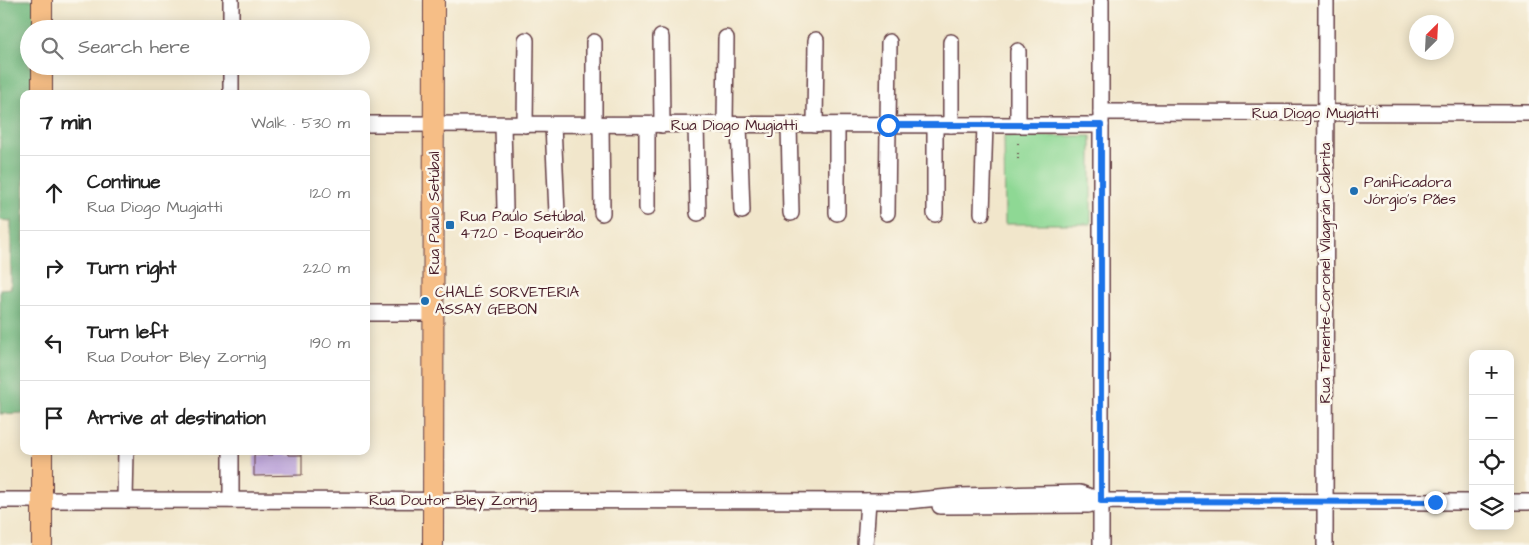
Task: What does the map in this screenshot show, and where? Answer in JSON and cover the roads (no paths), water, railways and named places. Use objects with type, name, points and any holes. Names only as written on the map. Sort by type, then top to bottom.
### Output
[{"type":"main road","points":[[42,0],[42,20]]},
{"type":"main road","name":"Rua Paulo Setúbal","points":[[433,545],[434,0]]},
{"type":"main road","points":[[42,75],[42,90]]},
{"type":"main road","points":[[42,455],[42,545]]},
{"type":"street","points":[[231,0],[231,20]]},
{"type":"street","points":[[1101,0],[1101,545]]},
{"type":"street","name":"Rua Tenente-Coronel Vilagrán Cabrita","points":[[1325,545],[1326,0]]},
{"type":"street","points":[[661,37],[662,125]]},
{"type":"street","points":[[726,38],[732,125],[742,211]]},
{"type":"street","points":[[525,125],[526,40]]},
{"type":"street","points":[[815,125],[816,40]]},
{"type":"street","points":[[594,42],[602,214]]},
{"type":"street","points":[[887,213],[889,42]]},
{"type":"street","points":[[951,42],[951,125]]},
{"type":"street","points":[[1018,51],[1018,125]]},
{"type":"street","points":[[231,75],[231,90]]},
{"type":"street","name":"Rua Diogo Mugiatti","points":[[370,124],[1018,125],[1101,119],[1326,113],[1529,114]]},
{"type":"street","points":[[503,125],[505,209]]},
{"type":"street","points":[[552,125],[556,213]]},
{"type":"street","points":[[647,125],[647,208]]},
{"type":"street","points":[[696,125],[698,213]]},
{"type":"street","points":[[789,125],[791,213]]},
{"type":"street","points":[[836,213],[837,125]]},
{"type":"street","points":[[935,125],[935,214]]},
{"type":"street","points":[[982,213],[985,125]]},
{"type":"street","points":[[370,312],[434,313]]},
{"type":"street","points":[[125,500],[126,455]]},
{"type":"street","points":[[231,455],[231,500]]},
{"type":"street","name":"Rua Doutor Bley Zornig","points":[[0,500],[907,501],[960,496],[1080,493],[1101,501],[1469,502]]},
{"type":"street","points":[[865,545],[868,501]]},
{"type":"street","points":[[1514,502],[1529,502]]},
{"type":"place","name":"Panificadora Jórgio's Pães","points":[[1354,191]]},
{"type":"place","name":"Rua Paulo Setúbal, 4720 - Boqueirão","points":[[450,225]]},
{"type":"place","name":"CHALÉ SORVETERIA ASSAY GEBON","points":[[425,301]]}]
